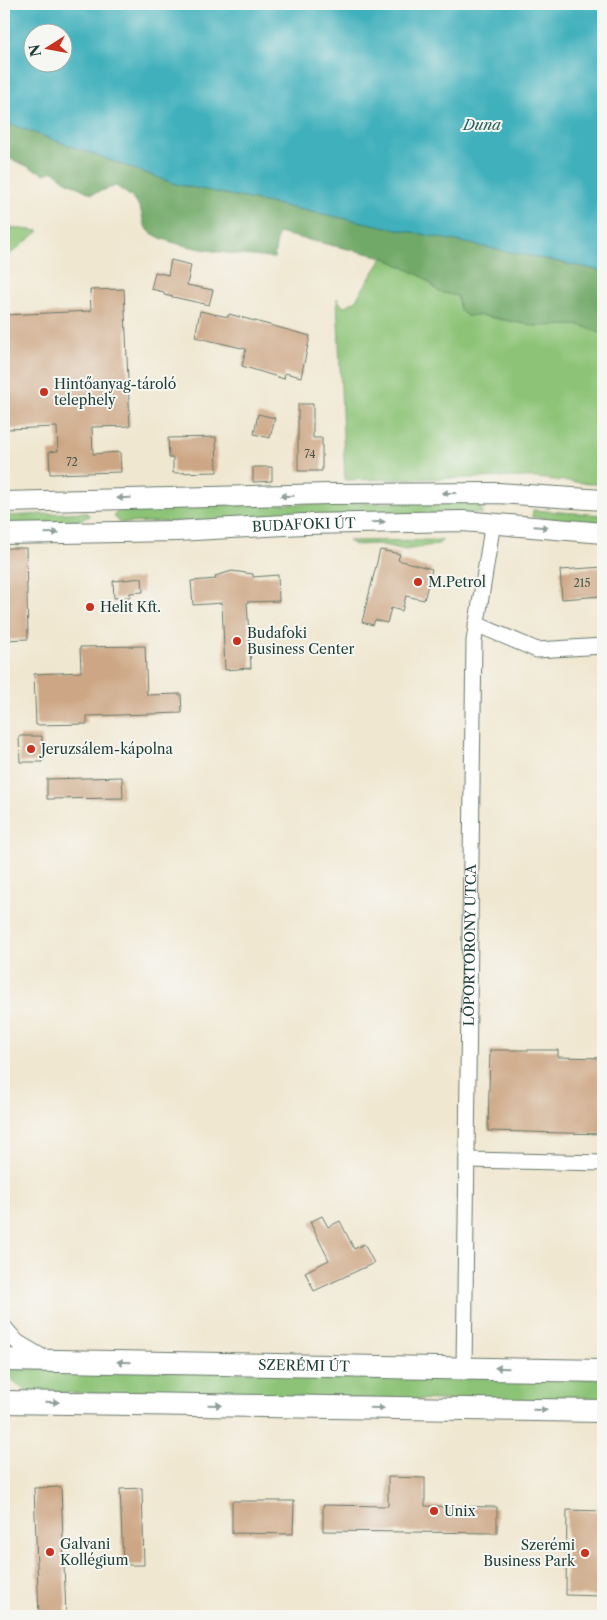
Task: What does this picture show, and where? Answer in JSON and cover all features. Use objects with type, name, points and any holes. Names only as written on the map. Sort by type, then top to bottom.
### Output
[{"type":"main road","name":"BUDAFOKI ÚT","points":[[4,502],[98,498],[498,493],[603,500]]},
{"type":"main road","points":[[493,522],[498,493]]},
{"type":"main road","points":[[98,498],[99,532]]},
{"type":"main road","name":"BUDAFOKI ÚT","points":[[4,534],[208,530],[320,524],[493,522],[603,533]]},
{"type":"main road","name":"SZERÉMI ÚT","points":[[4,1360],[603,1371]]},
{"type":"main road","points":[[4,1402],[603,1411]]},
{"type":"street","name":"LŐPORTORONY UTCA","points":[[464,1367],[476,624],[493,522]]},
{"type":"street","points":[[476,624],[537,650],[603,646]]},
{"type":"street","points":[[467,1160],[603,1163]]},
{"type":"street","points":[[4,1327],[17,1342],[50,1361]]},
{"type":"green space","points":[[4,122],[176,184],[603,271],[603,334],[580,325],[536,326],[478,315],[467,316],[460,310],[457,296],[439,292],[423,277],[383,257],[278,233],[274,258],[207,250],[171,242],[148,230],[144,225],[136,202],[116,186],[92,194],[64,180],[54,171],[45,174],[4,156]]},
{"type":"green space","points":[[4,227],[39,231],[4,259]]},
{"type":"green space","points":[[383,257],[423,277],[439,292],[457,296],[460,310],[467,316],[478,315],[536,326],[580,325],[603,334],[603,485],[527,477],[345,480],[337,298],[343,307],[355,301]]},
{"type":"green space","points":[[471,502],[481,508],[483,513],[119,523],[114,516],[116,512],[126,506]]},
{"type":"green space","points":[[533,510],[603,515],[603,524],[532,517]]},
{"type":"green space","points":[[85,512],[90,516],[70,524],[4,525],[4,516]]},
{"type":"green space","points":[[443,540],[438,544],[405,550],[378,544],[355,545],[348,541]]},
{"type":"green space","points":[[4,1368],[603,1379],[603,1403],[27,1392],[4,1375]]},
{"type":"water","name":"Duna","points":[[4,4],[603,4],[603,271],[176,184],[4,122]]},
{"type":"building","points":[[171,260],[191,265],[187,285],[213,290],[209,305],[164,295],[164,292],[151,289],[155,272],[168,275]]},
{"type":"building","points":[[124,289],[130,426],[92,427],[93,454],[120,452],[121,472],[50,474],[49,452],[58,451],[57,427],[7,429],[4,315],[91,311],[90,290]]},
{"type":"building","points":[[200,311],[228,317],[229,314],[310,336],[301,377],[285,373],[284,379],[242,366],[246,349],[195,337]]},
{"type":"building","points":[[298,404],[313,404],[313,438],[322,438],[322,471],[298,471]]},
{"type":"building","points":[[258,414],[275,418],[270,438],[254,434]]},
{"type":"building","points":[[216,437],[217,472],[173,473],[173,458],[169,458],[168,438]]},
{"type":"building","points":[[253,467],[272,467],[272,481],[253,482]]},
{"type":"building","points":[[4,548],[26,548],[28,639],[4,640]]},
{"type":"building","points":[[380,550],[400,554],[398,560],[432,569],[424,600],[406,596],[402,611],[391,608],[387,623],[375,620],[373,625],[362,622]]},
{"type":"building","points":[[603,567],[603,596],[562,599],[560,570]]},
{"type":"building","name":"Budafoki Business Center","points":[[232,571],[253,574],[253,577],[278,575],[279,601],[247,602],[251,668],[225,670],[222,603],[193,605],[191,581],[216,579],[215,576]]},
{"type":"building","points":[[142,578],[143,592],[130,593],[130,597],[114,598],[113,581]]},
{"type":"building","points":[[145,646],[147,695],[181,694],[182,713],[87,716],[87,724],[36,725],[34,674],[81,672],[80,647]]},
{"type":"building","name":"Jeruzsálem-kápolna","points":[[19,736],[42,736],[42,762],[20,762]]},
{"type":"building","points":[[122,777],[123,798],[47,799],[47,779]]},
{"type":"building","points":[[490,1050],[558,1050],[558,1057],[603,1058],[603,1134],[488,1131]]},
{"type":"building","points":[[322,1216],[328,1227],[340,1221],[354,1249],[364,1244],[374,1263],[314,1291],[305,1272],[329,1260],[310,1222]]},
{"type":"building","points":[[388,1477],[425,1478],[425,1506],[497,1507],[497,1533],[323,1531],[323,1505],[388,1506]]},
{"type":"building","name":"Galvani Kollégium","points":[[61,1487],[66,1616],[39,1616],[34,1488]]},
{"type":"building","points":[[142,1488],[144,1565],[123,1565],[120,1489]]},
{"type":"building","points":[[232,1501],[294,1501],[293,1534],[232,1533]]},
{"type":"building","name":"Szerémi Business Park","points":[[567,1510],[603,1511],[603,1596],[566,1595]]},
{"type":"place","name":"Hintőanyag-tároló telephely","points":[[44,392]]},
{"type":"place","name":"M.Petrol","points":[[418,582]]},
{"type":"place","name":"Helit Kft.","points":[[90,607]]},
{"type":"place","name":"Budafoki Business Center","points":[[237,641]]},
{"type":"place","name":"Jeruzsálem-kápolna","points":[[31,749]]},
{"type":"place","name":"Unix","points":[[434,1511]]},
{"type":"place","name":"Galvani Kollégium","points":[[50,1552]]},
{"type":"place","name":"Szerémi Business Park","points":[[585,1553]]}]
